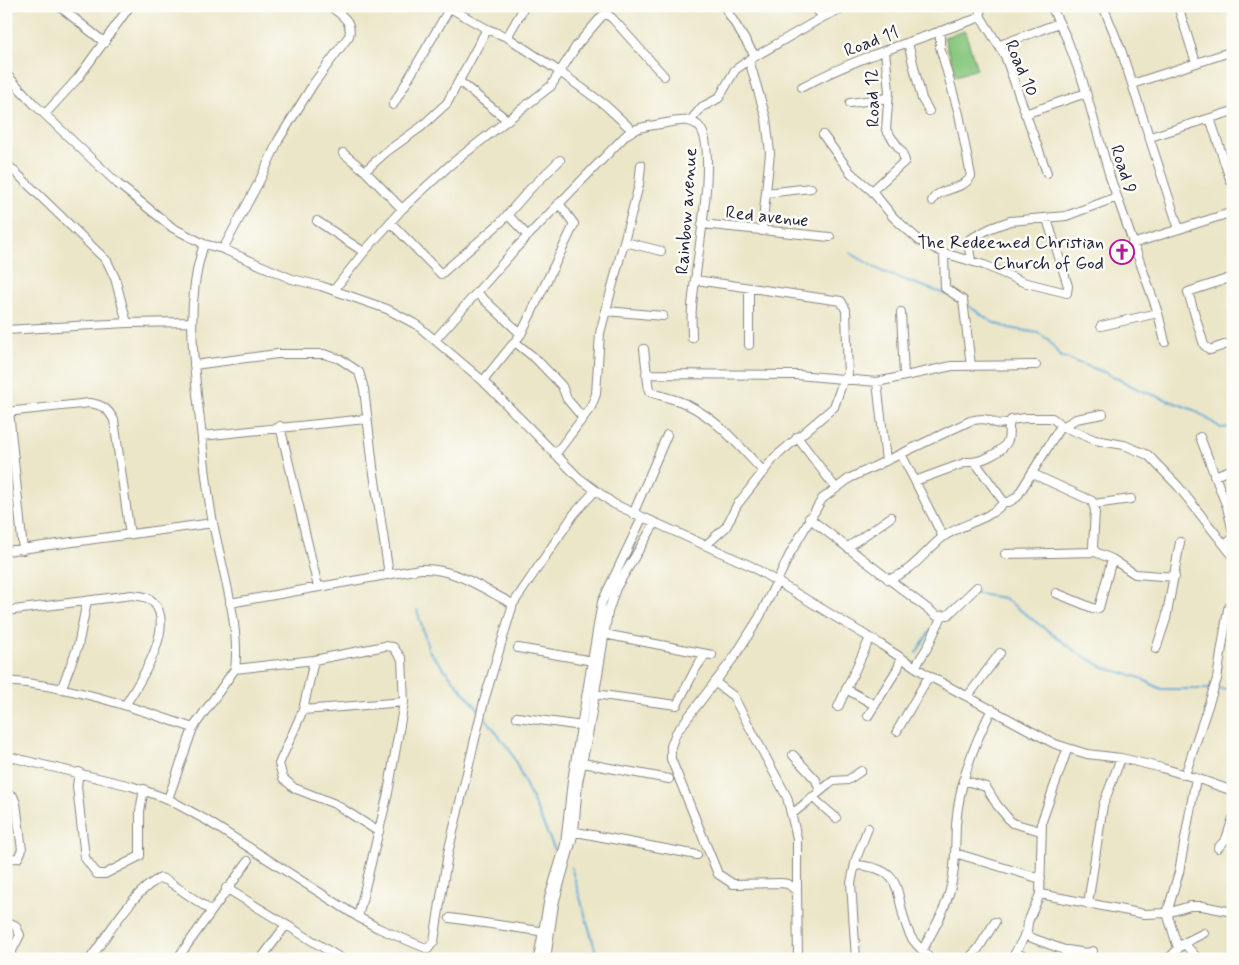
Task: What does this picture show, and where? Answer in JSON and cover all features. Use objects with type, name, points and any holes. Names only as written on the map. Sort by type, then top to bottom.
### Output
[{"type":"street","points":[[59,6],[106,43]]},
{"type":"street","points":[[46,114],[106,43],[130,6]]},
{"type":"street","points":[[224,249],[260,180],[278,139],[314,83],[349,36],[351,28],[349,22],[330,6]]},
{"type":"street","points":[[507,37],[525,6]]},
{"type":"street","points":[[724,6],[752,58],[766,118],[770,166],[762,231]]},
{"type":"street","points":[[814,6],[823,18]]},
{"type":"street","points":[[435,340],[528,236],[632,130],[677,121],[690,121],[702,107],[719,98],[736,70],[752,58],[847,6]]},
{"type":"street","name":"Road 10","points":[[979,6],[981,17],[1000,45],[1047,173]]},
{"type":"street","name":"Road 9","points":[[1051,6],[1072,52],[1086,93],[1132,244],[1158,313],[1164,342]]},
{"type":"street","points":[[1103,6],[1132,84],[1179,229]]},
{"type":"street","points":[[1178,6],[1196,63]]},
{"type":"street","points":[[393,105],[450,7],[487,29],[507,37],[560,72],[605,106],[632,130]]},
{"type":"street","points":[[334,290],[402,209],[450,165],[551,86],[577,45],[602,16],[606,14],[664,76]]},
{"type":"street","name":"Road 11","points":[[802,87],[828,73],[908,42],[981,17]]},
{"type":"street","points":[[1000,45],[1059,23]]},
{"type":"street","points":[[366,172],[386,152],[421,127],[439,111],[460,82],[487,29]]},
{"type":"street","points":[[932,201],[937,195],[967,182],[971,176],[959,114],[940,47],[940,31]]},
{"type":"street","points":[[908,42],[922,99],[929,111]]},
{"type":"street","name":"Road 12","points":[[872,191],[904,161],[902,152],[886,130],[888,73],[885,51]]},
{"type":"street","points":[[1132,84],[1233,51]]},
{"type":"street","points":[[6,74],[118,184],[160,219],[204,244],[224,249],[292,279],[334,290],[402,315],[483,381],[555,455],[594,491],[633,514],[751,566],[929,676],[1067,750],[1122,758],[1196,778],[1233,791]]},
{"type":"street","points":[[460,82],[506,120]]},
{"type":"street","name":"Road 10","points":[[1025,114],[1086,93]]},
{"type":"street","points":[[850,103],[888,98]]},
{"type":"street","points":[[1150,137],[1233,111]]},
{"type":"street","points":[[1210,118],[1230,182]]},
{"type":"street","name":"Rainbow avenue","points":[[690,121],[702,130],[706,141],[706,179],[692,308],[692,338]]},
{"type":"street","points":[[823,135],[851,174],[872,191],[888,212],[920,241],[944,253],[984,264],[1024,282],[1049,290],[1067,293],[1068,286],[1048,219]]},
{"type":"street","points":[[343,153],[366,172],[402,209]]},
{"type":"street","points":[[390,222],[441,274],[472,249],[508,215],[530,189],[560,160]]},
{"type":"street","points":[[6,163],[107,261],[115,278],[127,323]]},
{"type":"street","points":[[555,455],[583,418],[596,394],[600,333],[639,185],[641,164]]},
{"type":"street","points":[[6,175],[18,175]]},
{"type":"street","points":[[766,192],[811,188]]},
{"type":"street","points":[[971,261],[968,242],[974,236],[1010,221],[1048,219],[1077,213],[1117,197]]},
{"type":"street","points":[[483,381],[521,334],[574,224],[559,203]]},
{"type":"street","points":[[1132,244],[1233,212]]},
{"type":"street","points":[[508,215],[528,236]]},
{"type":"street","points":[[317,221],[364,252]]},
{"type":"street","name":"Red avenue","points":[[702,224],[830,237]]},
{"type":"street","points":[[624,242],[661,250]]},
{"type":"street","points":[[168,800],[193,728],[235,669],[236,659],[230,603],[213,523],[190,322],[198,260],[204,244]]},
{"type":"street","points":[[944,253],[945,288],[961,298],[965,311],[971,366]]},
{"type":"street","points":[[1233,277],[1189,291],[1188,295],[1204,345],[1210,350],[1233,342]]},
{"type":"street","points":[[696,280],[841,300],[846,310],[846,378],[834,407],[774,458],[737,505],[726,527],[706,545]]},
{"type":"street","points":[[749,288],[749,345]]},
{"type":"street","points":[[477,293],[521,334]]},
{"type":"street","points":[[606,311],[663,316]]},
{"type":"street","points":[[901,312],[904,376]]},
{"type":"street","points":[[1101,326],[1158,313]]},
{"type":"street","points":[[6,330],[127,323],[190,322]]},
{"type":"street","points":[[515,342],[536,359],[562,386],[566,399],[583,418]]},
{"type":"street","points":[[644,349],[649,391],[673,398],[697,411],[731,435],[764,472]]},
{"type":"street","points":[[194,364],[277,354],[324,354],[353,366],[362,378],[366,419],[390,575]]},
{"type":"street","points":[[646,374],[797,374],[878,382],[952,366],[1036,365]]},
{"type":"street","points":[[878,382],[886,461]]},
{"type":"street","points":[[23,550],[8,411],[90,403],[101,405],[108,410],[114,420],[130,535]]},
{"type":"street","points":[[888,579],[896,577],[918,561],[943,537],[996,511],[1004,502],[1009,502],[1017,496],[1033,474],[1059,429],[1076,419],[1103,414]]},
{"type":"street","points":[[797,891],[788,884],[740,885],[723,878],[710,858],[697,819],[673,767],[670,752],[673,738],[716,683],[759,618],[809,518],[822,498],[835,486],[970,421],[984,419],[993,424],[1000,424],[1025,418],[1052,418],[1059,421],[1064,427],[1095,440],[1134,448],[1148,455],[1229,544],[1233,556]]},
{"type":"street","points":[[202,436],[280,426],[366,419]]},
{"type":"street","points":[[915,481],[967,462],[974,462],[1001,449],[1006,443],[1010,422]]},
{"type":"street","points":[[280,426],[318,588]]},
{"type":"street","points":[[633,514],[668,436]]},
{"type":"street","points":[[1200,437],[1233,532]]},
{"type":"street","points":[[797,438],[835,486]]},
{"type":"street","points":[[901,454],[943,537]]},
{"type":"street","points":[[974,462],[1004,502]]},
{"type":"street","points":[[1214,476],[1233,469]]},
{"type":"street","points":[[1033,474],[1094,504],[1131,500]]},
{"type":"street","points":[[6,756],[144,789],[206,820],[358,917],[428,949],[432,946],[448,853],[484,702],[512,604],[574,514],[594,491]]},
{"type":"street","points":[[1094,504],[1093,547],[1095,552]]},
{"type":"street","points":[[848,547],[891,516]]},
{"type":"street","points":[[570,831],[582,726],[602,602],[642,518]]},
{"type":"street","points":[[809,518],[932,614],[940,618]]},
{"type":"street","points":[[6,551],[213,523]]},
{"type":"street","points":[[538,959],[554,904],[570,831],[608,612],[616,588],[655,523]]},
{"type":"street","points":[[1229,544],[1233,538]]},
{"type":"street","points":[[1156,649],[1166,619],[1180,542]]},
{"type":"street","points":[[1005,554],[1095,552],[1112,559],[1135,574],[1175,577]]},
{"type":"street","points":[[1056,593],[1095,609],[1099,608],[1112,559]]},
{"type":"street","points":[[230,603],[420,569],[447,571],[512,604]]},
{"type":"street","points":[[915,667],[927,648],[940,618],[954,611],[977,587]]},
{"type":"street","points":[[6,612],[132,595],[146,597],[154,602],[160,623],[154,655],[126,704]]},
{"type":"street","points":[[1185,775],[1216,679],[1228,609],[1233,600]]},
{"type":"street","points":[[62,687],[78,646],[87,601]]},
{"type":"street","points":[[594,694],[677,705],[696,668],[709,654],[604,634]]},
{"type":"street","points":[[838,707],[870,638]]},
{"type":"street","points":[[235,669],[314,660],[385,646],[393,647],[402,660],[404,702],[399,739],[358,917]]},
{"type":"street","points":[[518,648],[593,661]]},
{"type":"street","points":[[968,696],[1000,654]]},
{"type":"street","points":[[868,716],[898,668],[901,658]]},
{"type":"street","points":[[314,660],[303,710],[280,758],[279,770],[283,778],[294,788],[335,804],[379,832]]},
{"type":"street","points":[[897,731],[929,676]]},
{"type":"street","points":[[6,681],[62,687],[126,704],[193,728]]},
{"type":"street","points":[[716,683],[733,696],[787,796],[798,852],[798,959]]},
{"type":"street","points":[[846,689],[874,705]]},
{"type":"street","points":[[303,710],[404,702]]},
{"type":"street","points":[[923,950],[946,904],[955,866],[956,824],[963,780],[980,734],[992,709]]},
{"type":"street","points":[[517,717],[582,726]]},
{"type":"street","points":[[1031,959],[1014,956],[1040,894],[1041,830],[1067,750]]},
{"type":"street","points":[[793,755],[816,780],[820,791]]},
{"type":"street","points":[[1088,904],[1103,805],[1122,758]]},
{"type":"street","points":[[583,763],[669,779]]},
{"type":"street","points":[[792,814],[833,780],[848,780],[861,771]]},
{"type":"street","points":[[79,772],[77,786],[85,858],[98,874],[105,874],[137,858],[141,854],[140,811],[144,789]]},
{"type":"street","points":[[1196,778],[1179,872],[1167,912],[1181,946],[1198,959]]},
{"type":"street","points":[[963,780],[986,787],[997,805],[1012,823],[1041,830]]},
{"type":"street","points":[[6,794],[13,796],[16,802],[22,850],[18,858],[6,859]]},
{"type":"street","points":[[812,797],[836,818]]},
{"type":"street","points":[[1218,848],[1226,839],[1233,818]]},
{"type":"street","points":[[856,959],[852,883],[855,865],[868,828]]},
{"type":"street","points":[[570,831],[697,855]]},
{"type":"street","points":[[955,853],[1041,879]]},
{"type":"street","points":[[177,959],[210,910],[248,861]]},
{"type":"street","points":[[855,865],[873,866],[888,872],[896,887],[910,937],[930,959]]},
{"type":"street","points":[[90,959],[138,896],[155,880],[161,878],[168,881],[210,910]]},
{"type":"street","points":[[226,888],[342,959]]},
{"type":"street","points":[[1040,894],[1144,914],[1167,912],[1190,906],[1202,906],[1233,912]]},
{"type":"street","points":[[450,918],[546,932]]},
{"type":"street","points":[[6,922],[15,925],[20,935],[8,959]]},
{"type":"street","points":[[968,959],[978,950],[995,922]]},
{"type":"street","points":[[262,959],[286,925]]},
{"type":"street","points":[[546,932],[546,959]]},
{"type":"street","points":[[1168,959],[1181,946],[1204,934]]},
{"type":"street","points":[[1024,935],[1065,955],[1070,950],[1087,954],[1094,951]]},
{"type":"green space","points":[[965,31],[977,69],[956,76],[944,37]]},
{"type":"waterway","points":[[850,253],[883,272],[950,296]]},
{"type":"waterway","points":[[966,304],[992,322],[1009,328],[1038,333],[1048,339],[1060,356],[1104,372],[1140,390],[1194,410],[1221,428],[1233,427]]},
{"type":"waterway","points":[[973,593],[1004,598],[1075,651],[1105,668],[1138,677],[1161,689],[1211,689]]},
{"type":"waterway","points":[[944,612],[953,606]]},
{"type":"waterway","points":[[417,610],[429,651],[479,710]]},
{"type":"waterway","points":[[916,653],[935,623]]},
{"type":"waterway","points":[[1216,689],[1233,689]]},
{"type":"waterway","points":[[484,716],[511,752],[558,857]]},
{"type":"waterway","points":[[571,867],[598,959]]},
{"type":"place","name":"The Redeemed Christian Church of God","points":[[1122,252]]}]
